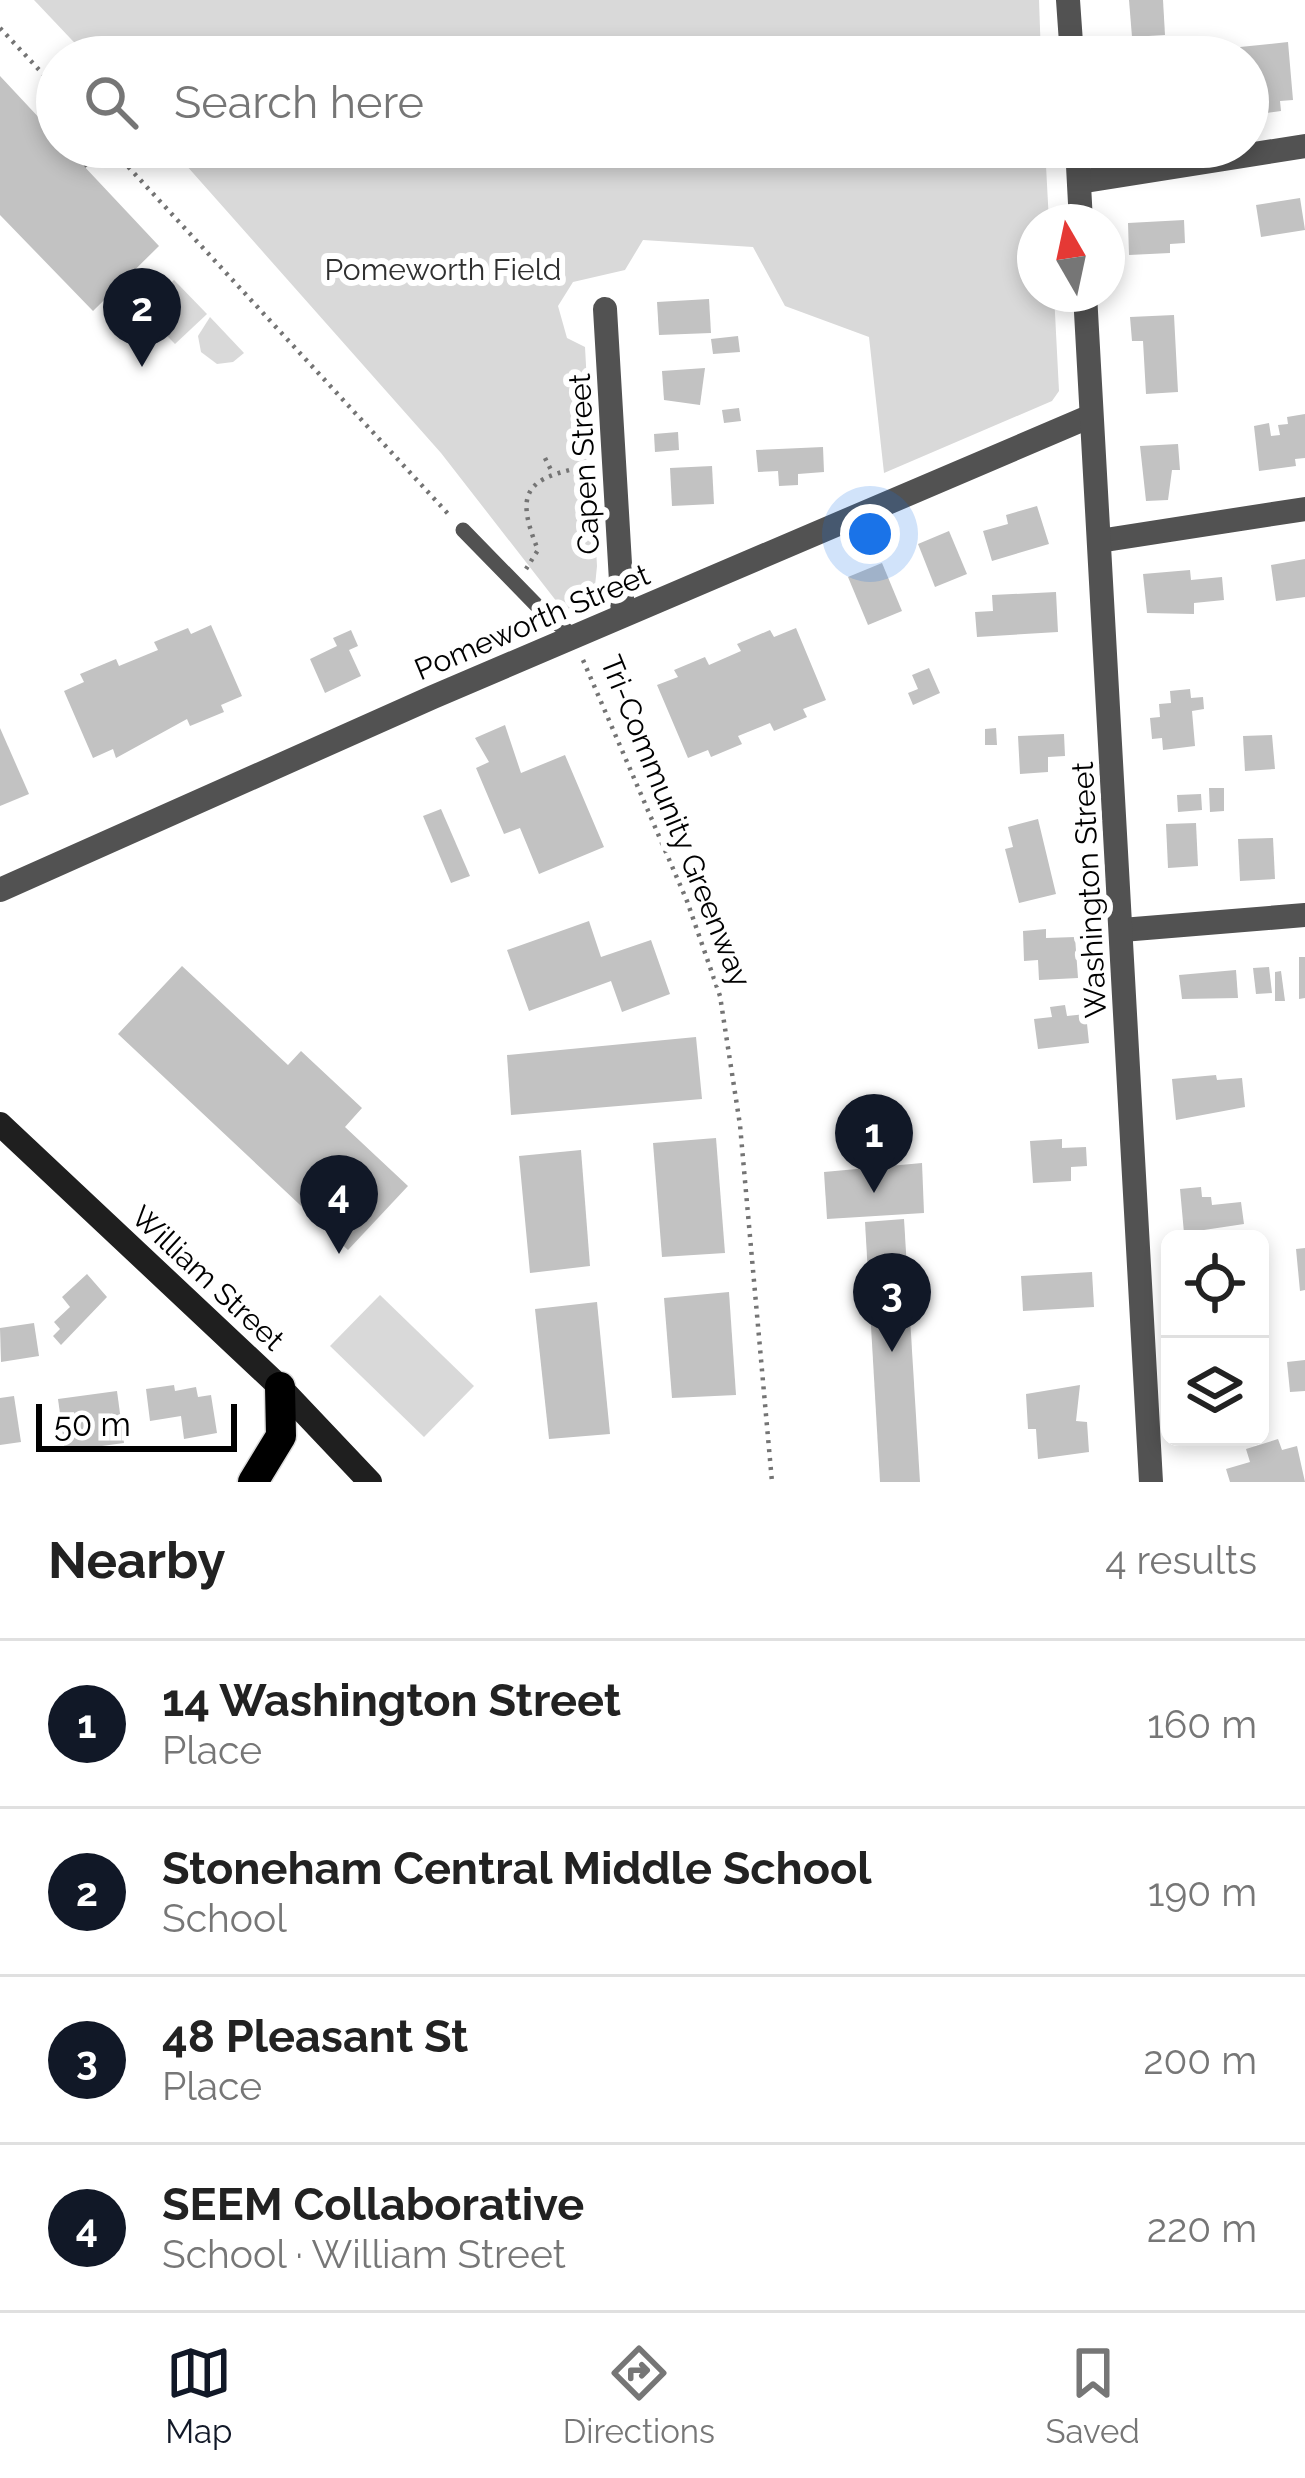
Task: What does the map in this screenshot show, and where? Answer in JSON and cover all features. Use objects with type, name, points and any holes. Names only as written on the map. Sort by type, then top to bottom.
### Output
[{"type":"main road","name":"William Street","points":[[0,1124],[280,1388],[370,1482]]},
{"type":"main road","points":[[253,1482],[281,1436],[280,1388]]},
{"type":"street","points":[[1068,0],[1071,36]]},
{"type":"street","points":[[1269,152],[1305,146]]},
{"type":"street","points":[[1078,168],[1080,204]]},
{"type":"street","points":[[1079,182],[1167,168]]},
{"type":"street","name":"Capen Street","points":[[605,309],[623,615]]},
{"type":"street","name":"Washington Street","points":[[1086,312],[1151,1482]]},
{"type":"street","name":"Pomeworth Street","points":[[0,890],[574,636],[1091,416]]},
{"type":"street","points":[[1099,541],[1305,509]]},
{"type":"street","points":[[1122,930],[1305,915]]},
{"type":"lane","name":"Tri-Community Greenway","points":[[463,530],[574,636]]},
{"type":"path","points":[[0,28],[36,67]]},
{"type":"path","points":[[128,168],[463,530]]},
{"type":"path","points":[[544,458],[554,473]]},
{"type":"path","points":[[514,582],[538,550],[524,517],[533,488],[554,473],[592,465]]},
{"type":"path","name":"Tri-Community Greenway","points":[[574,636],[686,901],[720,996],[740,1125],[772,1482]]},
{"type":"green space","points":[[34,0],[1039,0],[1040,36],[68,36]]},
{"type":"green space","name":"Pomeworth Field","points":[[189,168],[1046,168],[1048,204],[1017,204],[1017,312],[1055,312],[1059,391],[1052,401],[884,473],[869,337],[785,306],[753,247],[643,240],[625,270],[573,282],[558,306],[567,338],[585,347],[597,566],[594,596],[564,611],[441,453]]},
{"type":"green space","points":[[174,280],[207,314],[175,344],[142,310]]},
{"type":"green space","points":[[210,317],[244,353],[233,362],[217,364],[201,352],[198,336]]},
{"type":"green space","points":[[380,1295],[474,1386],[424,1437],[330,1346]]},
{"type":"building","points":[[1129,0],[1163,0],[1165,35],[1132,36]]},
{"type":"building","points":[[1288,42],[1293,100],[1280,101],[1281,111],[1269,112],[1269,44]]},
{"type":"building","points":[[0,76],[36,115],[36,168],[86,168],[159,246],[93,311],[0,215]]},
{"type":"building","points":[[1300,198],[1305,230],[1261,237],[1256,205]]},
{"type":"building","points":[[1184,220],[1185,243],[1170,244],[1170,253],[1129,255],[1128,223]]},
{"type":"building","points":[[709,299],[711,333],[659,335],[657,302]]},
{"type":"building","points":[[1174,315],[1178,392],[1146,394],[1143,341],[1132,341],[1130,317]]},
{"type":"building","points":[[738,336],[740,352],[713,354],[711,339]]},
{"type":"building","points":[[705,368],[700,405],[664,400],[662,371]]},
{"type":"building","points":[[739,408],[741,421],[724,423],[722,410]]},
{"type":"building","points":[[1305,414],[1305,458],[1295,459],[1296,466],[1259,471],[1254,426],[1269,423],[1271,436],[1280,435],[1278,425],[1288,424],[1287,417]]},
{"type":"building","points":[[678,432],[679,450],[655,452],[654,434]]},
{"type":"building","points":[[1178,444],[1180,470],[1172,470],[1168,500],[1146,501],[1140,446]]},
{"type":"building","points":[[823,447],[824,472],[798,474],[798,485],[779,486],[778,471],[758,472],[756,450]]},
{"type":"building","points":[[712,466],[714,504],[672,506],[670,468]]},
{"type":"building","points":[[1037,506],[1049,544],[992,561],[983,531],[1008,524],[1006,515]]},
{"type":"building","points":[[949,531],[967,574],[935,587],[918,544]]},
{"type":"building","points":[[1305,559],[1305,597],[1276,601],[1271,565]]},
{"type":"building","points":[[882,563],[902,611],[868,625],[848,577]]},
{"type":"building","points":[[1190,570],[1191,580],[1222,577],[1224,600],[1194,603],[1194,614],[1147,613],[1143,574]]},
{"type":"building","points":[[1056,592],[1058,632],[977,637],[975,612],[993,611],[992,595]]},
{"type":"building","points":[[211,625],[242,696],[221,705],[224,712],[190,726],[187,719],[116,758],[113,749],[93,758],[64,691],[84,682],[80,674],[116,659],[119,666],[158,650],[154,642],[188,628],[191,634]]},
{"type":"building","points":[[796,628],[826,700],[803,709],[807,717],[774,731],[770,723],[738,736],[742,744],[711,757],[708,750],[688,758],[657,685],[678,677],[674,670],[705,657],[709,665],[741,651],[737,644],[770,630],[774,637]]},
{"type":"building","points":[[351,630],[358,646],[349,650],[361,676],[325,693],[310,659],[337,646],[333,638]]},
{"type":"building","points":[[929,668],[940,693],[913,705],[908,693],[918,689],[912,675]]},
{"type":"building","points":[[1190,689],[1191,698],[1203,697],[1204,709],[1192,711],[1195,746],[1163,750],[1162,738],[1152,739],[1150,718],[1160,717],[1159,704],[1171,703],[1170,691]]},
{"type":"building","points":[[505,725],[521,773],[565,755],[604,847],[539,874],[520,828],[504,834],[476,768],[489,762],[475,738]]},
{"type":"building","points":[[0,728],[29,794],[0,806]]},
{"type":"building","points":[[996,728],[997,745],[985,745],[985,729]]},
{"type":"building","points":[[1064,734],[1065,756],[1048,757],[1048,772],[1020,774],[1018,736]]},
{"type":"building","points":[[1272,735],[1275,769],[1245,771],[1243,736]]},
{"type":"building","points":[[1209,788],[1224,788],[1224,811],[1210,812]]},
{"type":"building","points":[[1201,794],[1202,810],[1178,812],[1177,795]]},
{"type":"building","points":[[441,809],[470,876],[451,883],[423,816]]},
{"type":"building","points":[[1038,819],[1056,894],[1019,903],[1005,849],[1013,847],[1008,827]]},
{"type":"building","points":[[1196,823],[1198,866],[1168,868],[1166,824]]},
{"type":"building","points":[[1273,838],[1275,879],[1240,881],[1238,839]]},
{"type":"building","points":[[589,921],[601,957],[651,940],[670,994],[622,1012],[611,981],[529,1011],[507,950]]},
{"type":"building","points":[[1046,929],[1046,938],[1075,937],[1078,978],[1039,980],[1038,960],[1024,961],[1023,931]]},
{"type":"building","points":[[1299,957],[1305,957],[1305,998],[1299,999]]},
{"type":"building","points":[[182,966],[288,1065],[301,1051],[362,1108],[345,1127],[408,1186],[348,1250],[118,1034]]},
{"type":"building","points":[[1269,967],[1272,993],[1256,994],[1253,968]]},
{"type":"building","points":[[1236,970],[1238,998],[1182,999],[1179,975]]},
{"type":"building","points":[[1281,971],[1285,1001],[1275,1001],[1275,972]]},
{"type":"building","points":[[1065,1005],[1067,1016],[1086,1014],[1089,1043],[1038,1049],[1034,1019],[1052,1017],[1050,1007]]},
{"type":"building","points":[[696,1037],[702,1099],[511,1115],[507,1055]]},
{"type":"building","points":[[1216,1075],[1217,1080],[1242,1078],[1245,1107],[1176,1120],[1172,1079]]},
{"type":"building","points":[[716,1138],[725,1253],[662,1257],[653,1143]]},
{"type":"building","points":[[1062,1139],[1062,1148],[1086,1147],[1087,1166],[1071,1167],[1071,1181],[1033,1183],[1030,1141]]},
{"type":"building","points":[[581,1150],[590,1266],[530,1273],[519,1156]]},
{"type":"building","points":[[922,1163],[924,1213],[827,1219],[824,1172]]},
{"type":"building","points":[[1201,1187],[1202,1197],[1211,1197],[1212,1205],[1241,1202],[1244,1224],[1184,1230],[1180,1189]]},
{"type":"building","points":[[904,1219],[920,1482],[880,1482],[865,1222]]},
{"type":"building","points":[[1305,1248],[1305,1290],[1300,1291],[1296,1249]]},
{"type":"building","points":[[1092,1272],[1094,1307],[1023,1311],[1021,1276]]},
{"type":"building","points":[[87,1274],[107,1297],[61,1345],[53,1336],[60,1329],[54,1322],[70,1307],[62,1297]]},
{"type":"building","points":[[729,1292],[736,1395],[672,1398],[664,1298]]},
{"type":"building","points":[[597,1302],[610,1434],[549,1439],[535,1309]]},
{"type":"building","points":[[34,1323],[39,1356],[1,1362],[0,1328]]},
{"type":"building","points":[[1305,1360],[1305,1391],[1290,1392],[1287,1362]]},
{"type":"building","points":[[174,1385],[175,1391],[196,1387],[198,1397],[211,1395],[217,1433],[184,1439],[181,1416],[150,1421],[146,1389]]},
{"type":"building","points":[[1080,1385],[1076,1421],[1087,1422],[1089,1452],[1038,1459],[1036,1429],[1028,1429],[1026,1394]]},
{"type":"building","points":[[117,1391],[124,1443],[65,1451],[58,1399]]},
{"type":"building","points":[[14,1396],[21,1442],[0,1445],[0,1398]]},
{"type":"building","points":[[1278,1439],[1282,1450],[1297,1446],[1305,1482],[1230,1482],[1226,1469],[1250,1462],[1246,1449],[1269,1446]]},
{"type":"place","name":"Stoneham Central Middle School","points":[[142,367]]},
{"type":"place","name":"14 Washington Street","points":[[874,1193]]},
{"type":"place","name":"SEEM Collaborative","points":[[339,1254]]},
{"type":"place","name":"48 Pleasant St","points":[[892,1352]]}]
